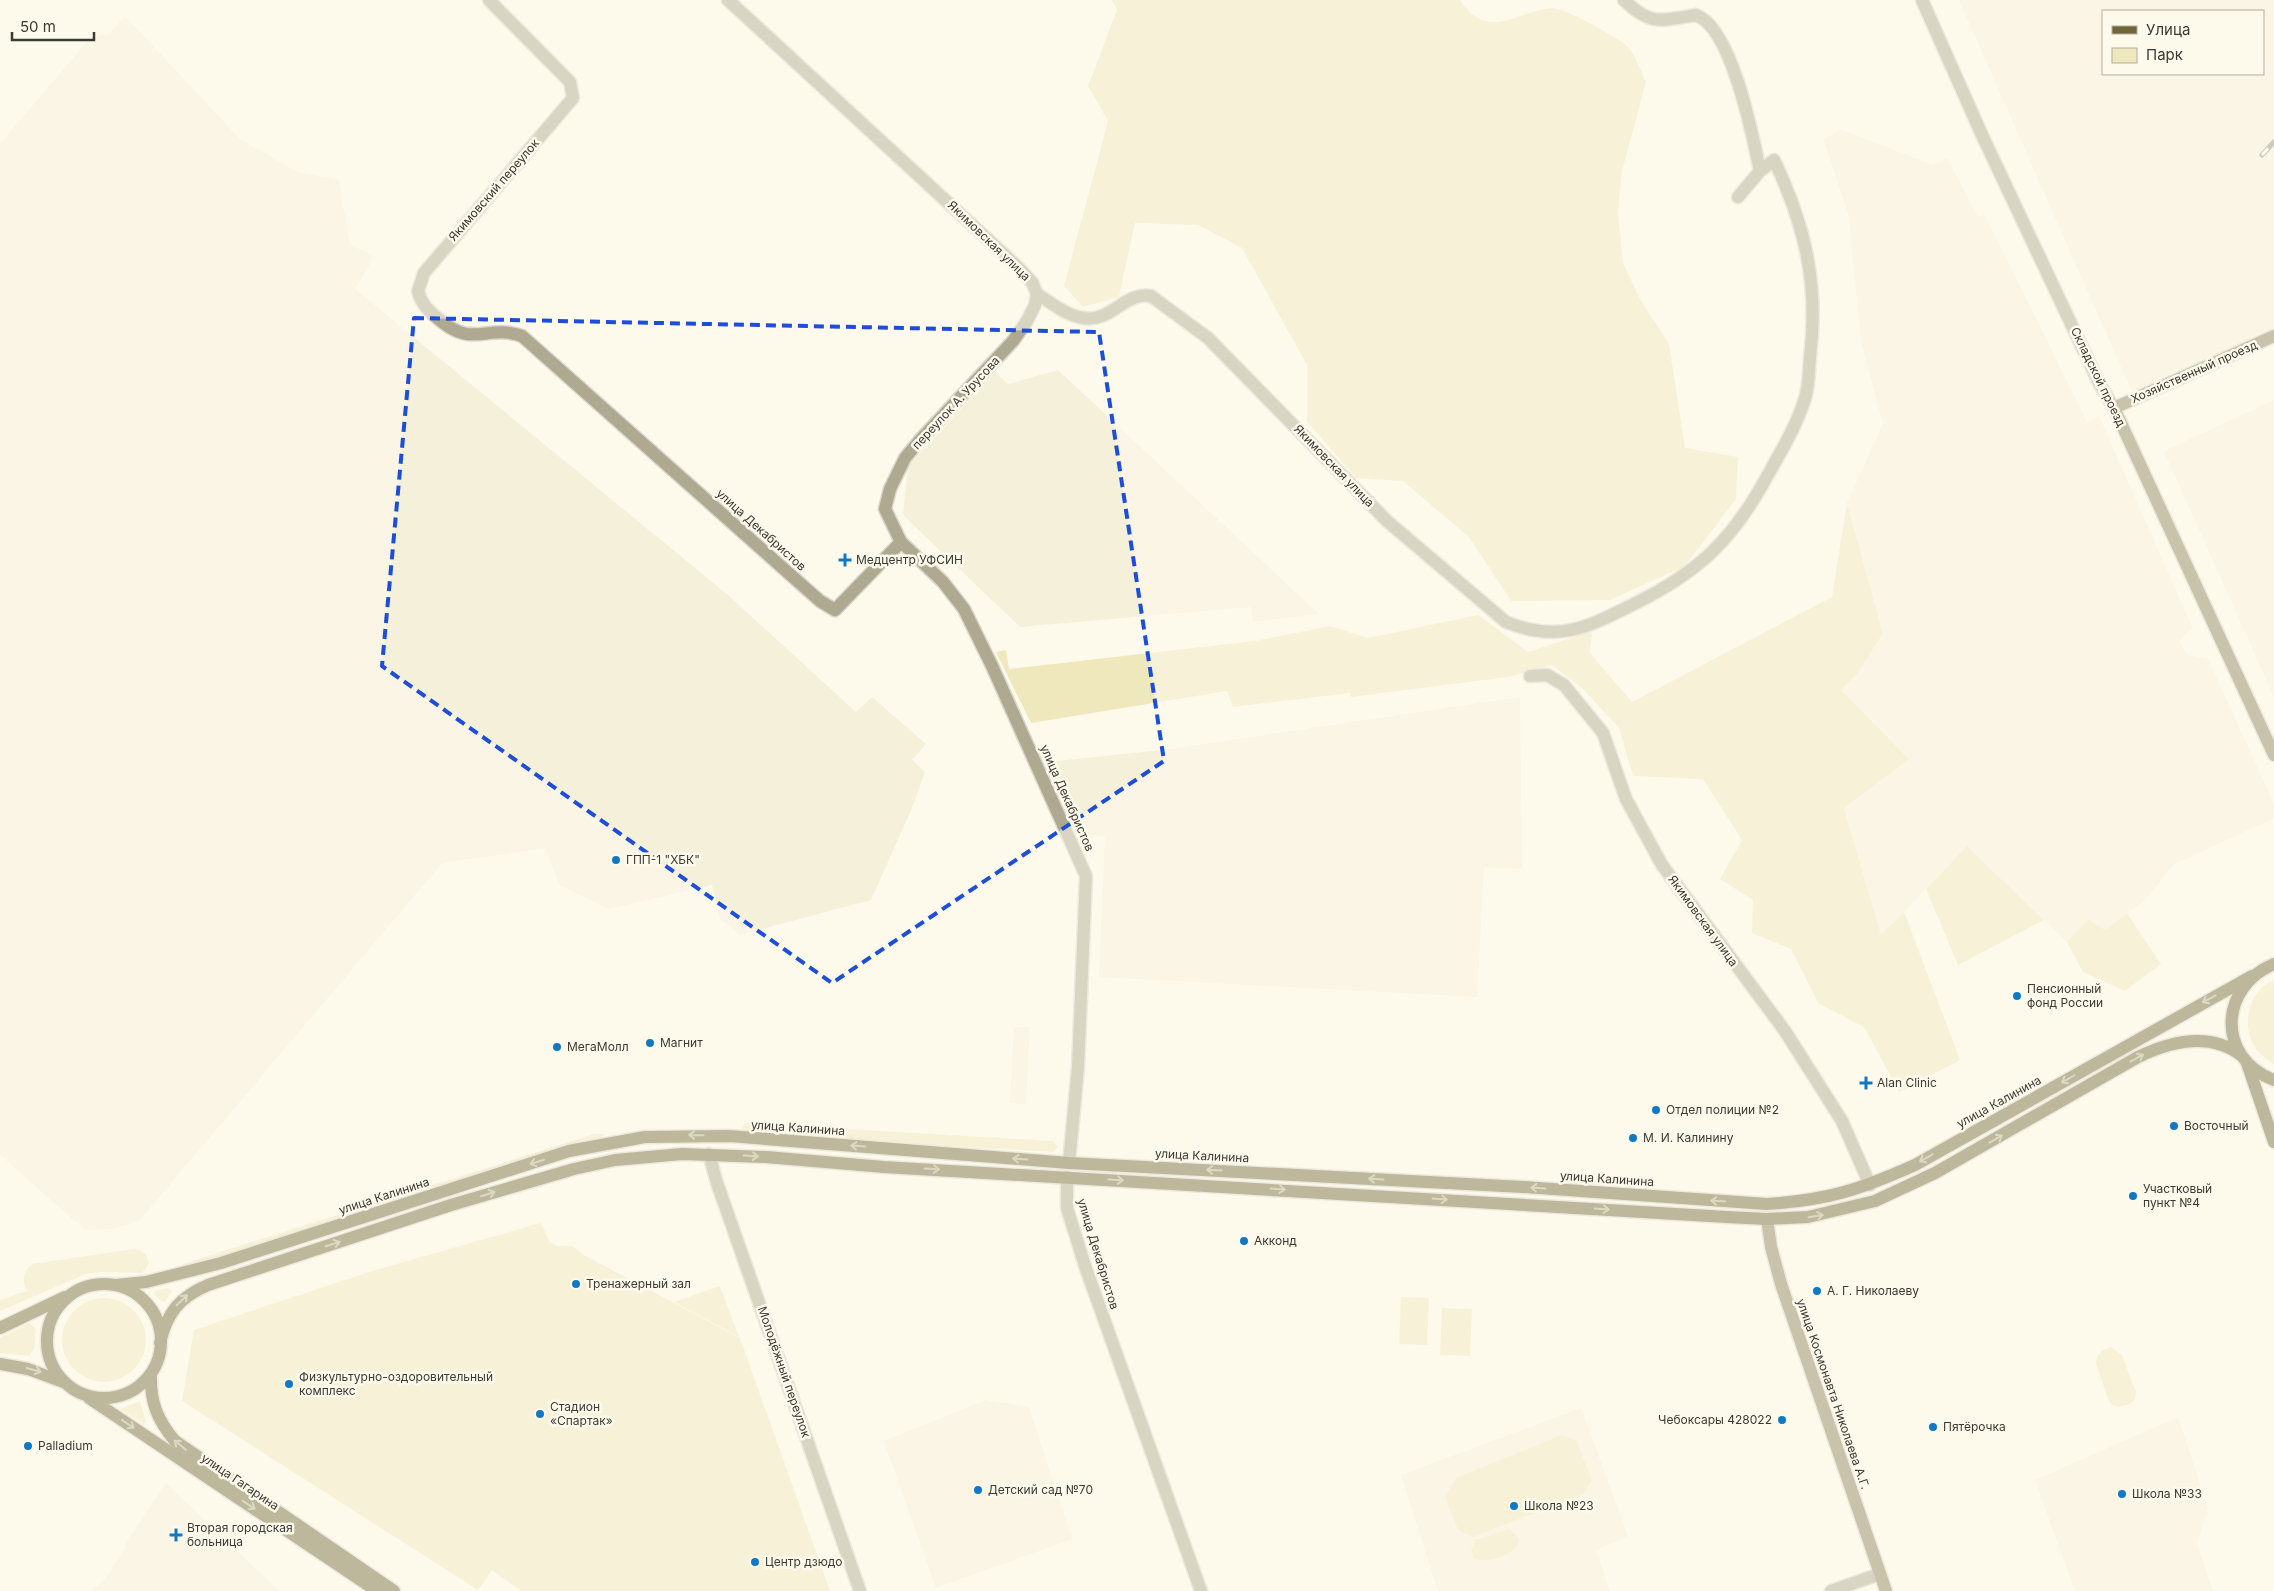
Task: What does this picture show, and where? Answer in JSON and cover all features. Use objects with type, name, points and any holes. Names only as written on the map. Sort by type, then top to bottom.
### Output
[{"type":"main road","name":"улица Калинина","points":[[116,1285],[146,1282],[221,1263],[569,1152],[645,1137],[730,1136],[1069,1163],[1524,1187],[1767,1204],[1828,1198],[1870,1185],[1915,1165],[2273,964]]},
{"type":"main road","points":[[2252,976],[2239,993],[2232,1012],[2232,1030],[2274,1142]]},
{"type":"main road","points":[[0,1364],[28,1368],[66,1384],[87,1397],[101,1399],[128,1392],[150,1374],[157,1359],[164,1328],[177,1305],[190,1293],[208,1285],[451,1205],[574,1168],[647,1156],[708,1154],[1767,1219],[1808,1217],[1874,1201],[1935,1173],[2138,1057],[2177,1042],[2205,1041],[2222,1044],[2244,1058],[2259,1073],[2274,1080]]},
{"type":"main road","name":"улица Декабристов","points":[[1067,1177],[1069,1163]]},
{"type":"main road","name":"улица Космонавта Николаева А.Г.","points":[[1767,1204],[1767,1219]]},
{"type":"main road","points":[[0,1328],[94,1284],[116,1285],[127,1288],[146,1302],[159,1326],[160,1343]]},
{"type":"main road","points":[[66,1384],[57,1372],[47,1345],[51,1319],[58,1307],[70,1295]]},
{"type":"main road","name":"улица Гагарина","points":[[150,1374],[152,1404],[163,1427],[175,1441],[394,1591]]},
{"type":"main road","name":"улица Гагарина","points":[[87,1397],[377,1591]]},
{"type":"street","name":"Якимовский переулок","points":[[489,0],[570,82],[573,98],[434,260],[424,273],[418,292],[425,307],[458,333],[477,335],[510,332],[522,336]]},
{"type":"street","name":"Якимовская улица","points":[[728,0],[1020,269],[1032,282],[1037,294],[1082,318],[1097,318],[1112,313],[1132,297],[1141,294],[1151,296],[1208,338],[1387,521],[1506,622],[1528,631],[1553,633],[1580,629],[1670,587],[1694,569],[1720,545],[1752,505],[1794,429],[1806,393],[1812,346],[1813,293],[1809,256],[1794,203],[1774,160],[1760,171]]},
{"type":"street","points":[[1624,0],[1647,19],[1660,21],[1696,15],[1702,17],[1718,36],[1744,96],[1760,171],[1738,197]]},
{"type":"street","name":"Складской проезд","points":[[1922,0],[1982,135],[2099,383],[2114,408],[2274,755]]},
{"type":"street","name":"переулок А. Урусова","points":[[901,542],[885,509],[898,471],[920,440],[1013,341],[1027,321],[1035,305],[1037,294]]},
{"type":"street","name":"улица Декабристов","points":[[522,336],[820,601],[835,610],[901,542],[944,582],[956,598],[992,666],[1086,876],[1078,1067],[1069,1163]]},
{"type":"street","name":"Хозяйственный проезд","points":[[2114,408],[2274,336]]},
{"type":"street","name":"Якимовская улица","points":[[1530,676],[1547,674],[1564,685],[1603,733],[1626,799],[1662,865],[1784,1031],[1842,1121],[1870,1185]]},
{"type":"street","name":"Молодёжный переулок","points":[[708,1154],[860,1591]]},
{"type":"street","name":"улица Декабристов","points":[[1067,1177],[1067,1208],[1085,1266],[1202,1591]]},
{"type":"street","name":"улица Космонавта Николаева А.Г.","points":[[1767,1219],[1771,1247],[1781,1284],[1886,1591]]},
{"type":"street","points":[[0,1324],[21,1318]]},
{"type":"street","points":[[1831,1591],[1880,1574]]},
{"type":"highlighted area","points":[[414,318],[1099,332],[1164,761],[832,983],[382,666]]},
{"type":"shaded area","points":[[1959,0],[2274,0],[2274,328],[2133,394]]},
{"type":"shaded area","points":[[125,16],[240,139],[297,172],[339,180],[350,245],[372,255],[369,266],[355,289],[728,595],[856,712],[872,697],[926,744],[912,760],[925,772],[912,808],[871,900],[740,935],[720,919],[712,885],[609,909],[559,885],[546,848],[442,863],[138,1222],[113,1229],[85,1230],[0,1155],[0,144],[91,37],[109,34]]},
{"type":"shaded area","points":[[1840,129],[1933,165],[1947,158],[1978,217],[1985,215],[2087,422],[2099,416],[2192,627],[2179,641],[2187,655],[2208,659],[2274,804],[2274,818],[2173,865],[2144,901],[2105,930],[2088,919],[2067,942],[1967,846],[1881,936],[1844,807],[1909,759],[1841,690],[1857,674],[1883,632],[1847,503],[1883,424],[1861,341],[1848,213],[1824,140]]},
{"type":"shaded area","points":[[1058,370],[1319,614],[1253,622],[1251,607],[1020,627],[903,515],[908,466],[995,372],[1008,384]]},
{"type":"shaded area","points":[[2274,400],[2274,697],[2164,451]]},
{"type":"shaded area","points":[[1520,697],[1522,869],[1484,867],[1477,997],[1099,977],[1105,836],[1078,834],[1047,762],[1171,749]]},
{"type":"shaded area","points":[[1014,1027],[1030,1027],[1026,1104],[1010,1103]]},
{"type":"shaded area","name":"Детский сад №70","points":[[985,1400],[1029,1407],[1072,1539],[936,1588],[884,1441]]},
{"type":"shaded area","name":"Школа №23","points":[[1581,1408],[1628,1536],[1596,1550],[1610,1591],[1438,1591],[1401,1475]]},
{"type":"shaded area","name":"Школа №33","points":[[2178,1417],[2208,1508],[2197,1544],[2213,1591],[2075,1591],[2035,1480]]},
{"type":"shaded area","name":"Вторая городская больница","points":[[166,1483],[279,1591],[92,1591],[105,1579],[126,1547],[124,1546]]},
{"type":"green space","points":[[1112,0],[1460,0],[1470,13],[1481,20],[1491,22],[1552,8],[1592,24],[1629,48],[1646,82],[1622,171],[1618,211],[1623,263],[1640,299],[1669,344],[1685,448],[1738,457],[1736,499],[1685,566],[1610,600],[1511,601],[1469,537],[1403,481],[1356,478],[1307,422],[1307,365],[1242,248],[1198,225],[1135,223],[1119,297],[1083,307],[1064,286],[1108,121],[1088,86],[1117,10]]},
{"type":"green space","points":[[1847,503],[1883,633],[1857,674],[1841,690],[1909,759],[1844,808],[1881,935],[1904,912],[1960,1060],[1899,1092],[1864,1027],[1819,1004],[1791,949],[1752,933],[1753,900],[1720,879],[1742,840],[1703,779],[1633,776],[1619,728],[1582,688],[1552,665],[1508,677],[1351,697],[1350,693],[1233,707],[1227,691],[1031,723],[996,652],[1006,650],[1009,669],[1255,641],[1330,626],[1368,638],[1478,615],[1528,652],[1592,631],[1590,653],[1632,702],[1832,597]]},
{"type":"green space","points":[[1967,846],[2044,920],[1958,965],[1926,889]]},
{"type":"green space","points":[[2127,913],[2161,964],[2125,991],[2083,972],[2067,942],[2088,919],[2105,930]]},
{"type":"green space","points":[[2274,980],[2274,1064],[2254,1046],[2250,1038],[2248,1018],[2253,999],[2258,991]]},
{"type":"green space","points":[[745,1123],[1053,1141],[1058,1147],[1053,1152],[750,1134],[742,1129]]},
{"type":"green space","points":[[594,1134],[606,1134],[595,1141],[186,1268],[182,1265],[185,1263]]},
{"type":"green space","points":[[541,1223],[550,1242],[558,1246],[573,1246],[584,1255],[740,1338],[830,1591],[521,1591],[492,1570],[478,1590],[182,1401],[194,1330],[372,1271]]},
{"type":"green space","points":[[134,1249],[143,1252],[149,1264],[142,1273],[101,1272],[86,1274],[0,1311],[0,1300],[27,1291],[24,1276],[26,1270],[32,1264]]},
{"type":"green space","points":[[720,1286],[739,1337],[674,1302]]},
{"type":"green space","points":[[169,1288],[172,1291],[165,1302],[161,1301],[154,1294],[155,1291]]},
{"type":"green space","points":[[1401,1297],[1429,1298],[1427,1345],[1399,1344]]},
{"type":"green space","points":[[104,1298],[120,1301],[134,1310],[143,1324],[146,1340],[143,1356],[134,1370],[120,1379],[104,1382],[88,1379],[74,1370],[65,1356],[62,1340],[65,1324],[74,1310],[88,1301]]},
{"type":"green space","points":[[1442,1308],[1472,1309],[1470,1356],[1440,1355]]},
{"type":"green space","points":[[29,1323],[36,1329],[34,1349],[29,1356],[0,1353],[0,1338]]},
{"type":"green space","points":[[2111,1347],[2122,1355],[2136,1392],[2135,1399],[2130,1404],[2119,1407],[2112,1405],[2108,1399],[2096,1363],[2097,1356],[2103,1350]]},
{"type":"green space","points":[[140,1401],[146,1422],[144,1424],[120,1409]]},
{"type":"green space","points":[[1562,1435],[1576,1440],[1592,1480],[1583,1494],[1473,1537],[1458,1530],[1445,1497],[1456,1478]]},
{"type":"green space","points":[[1509,1529],[1519,1539],[1514,1549],[1494,1559],[1479,1560],[1474,1558],[1471,1549],[1476,1540]]},
{"type":"railway","points":[[2262,155],[2274,142]]},
{"type":"place","name":"Медцентр УФСИН","points":[[845,560]]},
{"type":"place","name":"ГПП-1 \"ХБК\"","points":[[616,860]]},
{"type":"place","name":"Пенсионный фонд России","points":[[2017,996]]},
{"type":"place","name":"Магнит","points":[[650,1043]]},
{"type":"place","name":"МегаМолл","points":[[557,1047]]},
{"type":"place","name":"Alan Clinic","points":[[1866,1083]]},
{"type":"place","name":"Отдел полиции №2","points":[[1656,1110]]},
{"type":"place","name":"Восточный","points":[[2174,1126]]},
{"type":"place","name":"М. И. Калинину","points":[[1633,1138]]},
{"type":"place","name":"Участковый пункт №4","points":[[2133,1196]]},
{"type":"place","name":"Акконд","points":[[1244,1241]]},
{"type":"place","name":"Тренажерный зал","points":[[576,1284]]},
{"type":"place","name":"А. Г. Николаеву","points":[[1817,1291]]},
{"type":"place","name":"Физкультурно-оздоровительный комплекс","points":[[289,1384]]},
{"type":"place","name":"Стадион «Спартак»","points":[[540,1414]]},
{"type":"place","name":"Чебоксары 428022","points":[[1782,1420]]},
{"type":"place","name":"Пятёрочка","points":[[1933,1427]]},
{"type":"place","name":"Palladium","points":[[28,1446]]},
{"type":"place","name":"Детский сад №70","points":[[978,1490]]},
{"type":"place","name":"Школа №33","points":[[2122,1494]]},
{"type":"place","name":"Школа №23","points":[[1514,1506]]},
{"type":"place","name":"Вторая городская больница","points":[[176,1535]]},
{"type":"place","name":"Центр дзюдо","points":[[755,1562]]}]
